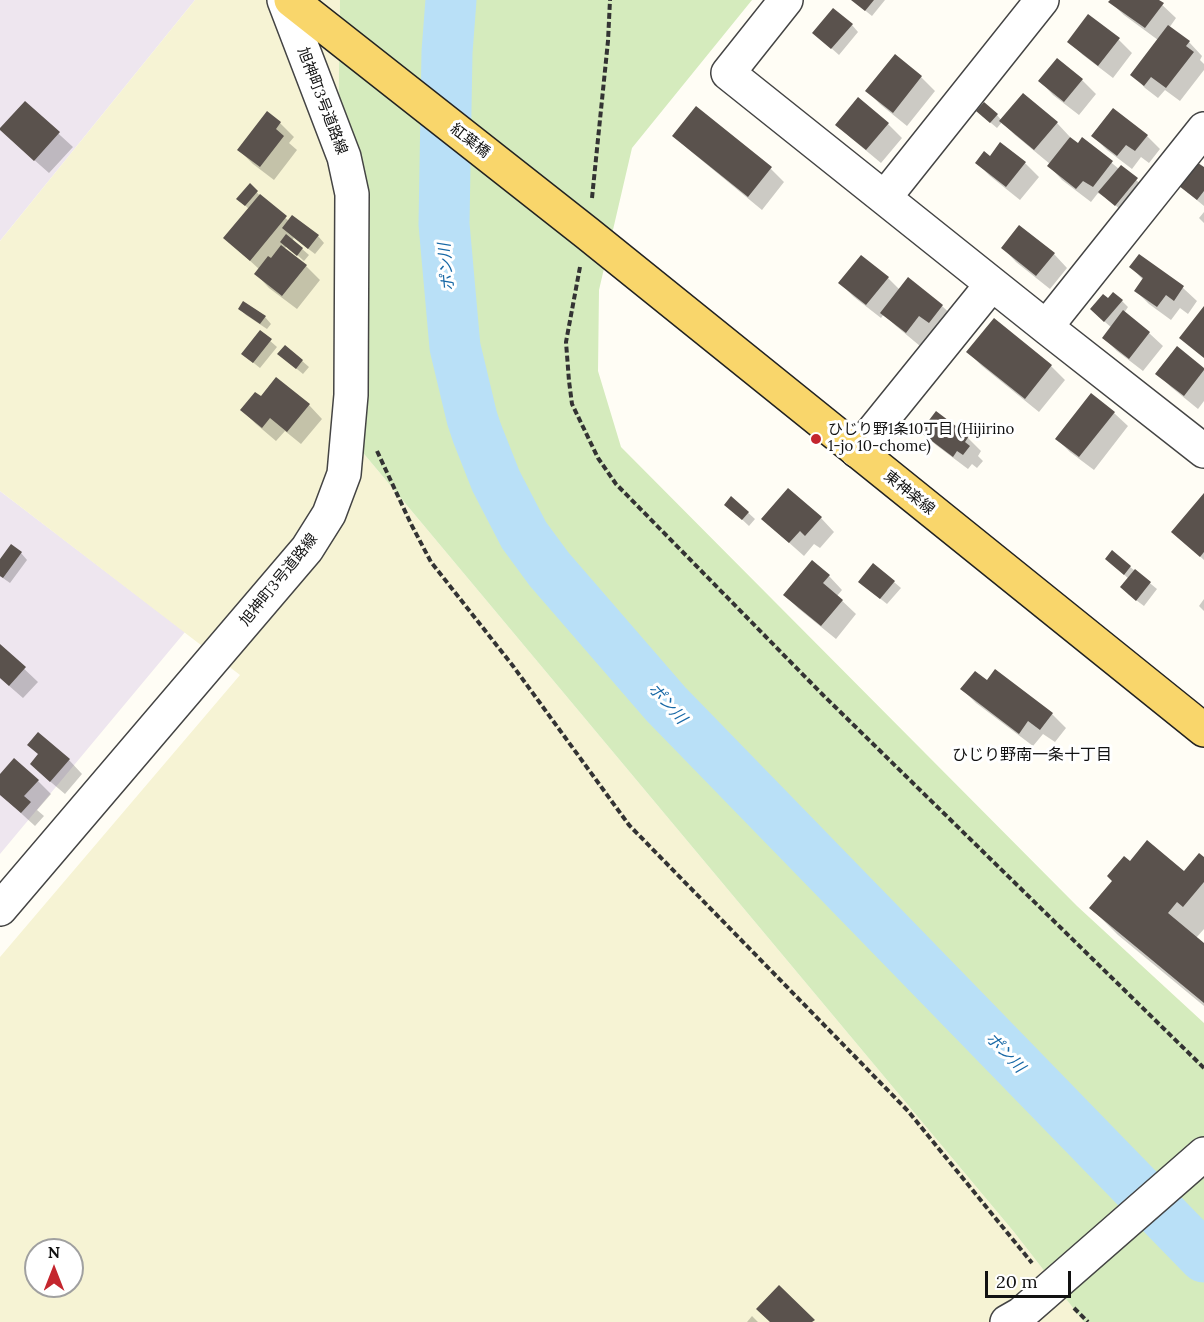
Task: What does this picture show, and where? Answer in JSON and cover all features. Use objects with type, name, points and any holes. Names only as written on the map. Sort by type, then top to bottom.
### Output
[{"type":"main road","name":"紅葉橋","points":[[291,0],[584,230]]},
{"type":"main road","name":"東神楽線","points":[[584,230],[1204,730]]},
{"type":"street","name":"旭神町3号道路線","points":[[0,909],[307,549],[328,514],[344,474],[351,394],[352,194],[344,157],[284,0]]},
{"type":"street","points":[[786,0],[728,73],[1204,451]]},
{"type":"street","points":[[885,197],[1042,0]]},
{"type":"street","points":[[1046,327],[1204,129]]},
{"type":"street","points":[[857,451],[992,284]]},
{"type":"street","points":[[1007,1322],[1021,1314],[1204,1154]]},
{"type":"path","points":[[610,0],[596,166],[566,342],[572,404],[598,458],[616,484],[831,702],[1204,1068]]},
{"type":"path","points":[[349,424],[373,443],[431,562],[513,666],[629,825],[908,1111],[1059,1280],[1088,1322]]},
{"type":"shaded area","points":[[0,0],[195,0],[0,241]]},
{"type":"shaded area","points":[[195,0],[340,0],[334,418],[1014,1232],[1084,1322],[0,1322],[0,957],[240,675],[0,491],[0,241]]},
{"type":"shaded area","points":[[0,491],[185,632],[0,854]]},
{"type":"green space","points":[[340,0],[752,0],[632,148],[599,290],[598,371],[621,447],[1077,906],[1204,1023],[1204,1322],[1084,1322],[1014,1232],[334,418]]},
{"type":"building","points":[[851,0],[874,0],[865,11]]},
{"type":"building","points":[[1110,0],[1159,0],[1164,3],[1145,28],[1108,2]]},
{"type":"building","points":[[833,8],[853,24],[831,49],[812,33]]},
{"type":"building","points":[[1088,14],[1120,38],[1098,66],[1067,42]]},
{"type":"building","points":[[1168,25],[1190,41],[1186,46],[1194,52],[1166,88],[1151,77],[1144,86],[1130,75]]},
{"type":"building","points":[[895,54],[922,76],[893,113],[865,91]]},
{"type":"building","points":[[1057,58],[1083,79],[1064,102],[1038,81]]},
{"type":"building","points":[[1023,93],[1058,122],[1034,150],[999,121]]},
{"type":"building","points":[[858,97],[889,123],[866,150],[835,125]]},
{"type":"building","points":[[25,101],[60,132],[34,161],[0,130]]},
{"type":"building","points":[[984,102],[998,114],[990,123],[976,111]]},
{"type":"building","points":[[696,106],[772,167],[748,197],[672,136]]},
{"type":"building","points":[[1113,108],[1148,135],[1135,151],[1126,145],[1117,156],[1091,136]]},
{"type":"building","points":[[267,111],[281,122],[276,129],[284,136],[260,167],[237,150]]},
{"type":"building","points":[[1070,137],[1078,143],[1082,137],[1113,161],[1093,187],[1083,181],[1076,189],[1047,166]]},
{"type":"building","points":[[1000,142],[1026,162],[1006,187],[975,163],[984,151],[990,156]]},
{"type":"building","points":[[1198,163],[1204,167],[1204,191],[1197,200],[1179,186]]},
{"type":"building","points":[[1121,165],[1138,178],[1115,206],[1098,192]]},
{"type":"building","points":[[250,183],[258,191],[245,206],[236,199]]},
{"type":"building","points":[[260,194],[287,216],[250,261],[223,238]]},
{"type":"building","points":[[292,215],[319,235],[308,249],[282,228]]},
{"type":"building","points":[[1019,225],[1055,253],[1036,276],[1001,248]]},
{"type":"building","points":[[286,234],[303,248],[297,256],[280,242]]},
{"type":"building","points":[[281,245],[307,265],[282,296],[254,274],[268,256],[271,258]]},
{"type":"building","points":[[1139,254],[1184,286],[1174,301],[1166,295],[1157,307],[1134,291],[1143,278],[1129,267]]},
{"type":"building","points":[[861,255],[889,277],[866,305],[838,283]]},
{"type":"building","points":[[908,277],[943,305],[929,323],[919,316],[906,333],[880,313]]},
{"type":"building","points":[[1113,292],[1123,300],[1104,322],[1090,309],[1103,294],[1108,298]]},
{"type":"building","points":[[243,301],[266,316],[260,324],[238,309]]},
{"type":"building","points":[[1204,306],[1204,358],[1179,338]]},
{"type":"building","points":[[1123,310],[1150,332],[1129,359],[1102,338]]},
{"type":"building","points":[[994,318],[1052,365],[1025,399],[966,352]]},
{"type":"building","points":[[260,330],[272,339],[253,363],[241,354]]},
{"type":"building","points":[[285,345],[303,360],[296,369],[277,354]]},
{"type":"building","points":[[1177,346],[1204,368],[1184,396],[1155,374]]},
{"type":"building","points":[[276,377],[310,404],[287,432],[270,418],[262,428],[240,410],[255,392],[261,396]]},
{"type":"building","points":[[1091,393],[1115,412],[1079,457],[1055,439]]},
{"type":"building","points":[[936,411],[969,436],[965,442],[970,446],[963,455],[957,451],[953,457],[920,432]]},
{"type":"building","points":[[788,488],[822,517],[805,536],[800,531],[789,543],[761,519]]},
{"type":"building","points":[[1204,493],[1204,552],[1200,557],[1171,532]]},
{"type":"building","points":[[731,496],[749,512],[742,520],[724,505]]},
{"type":"building","points":[[11,544],[22,552],[3,578],[0,576],[0,559]]},
{"type":"building","points":[[1112,550],[1131,566],[1124,575],[1105,559]]},
{"type":"building","points":[[812,560],[830,575],[823,583],[843,600],[821,626],[783,595]]},
{"type":"building","points":[[873,563],[895,581],[880,599],[858,582]]},
{"type":"building","points":[[1135,569],[1151,582],[1136,601],[1120,587]]},
{"type":"building","points":[[0,644],[26,667],[9,686],[0,678]]},
{"type":"building","points":[[995,669],[1053,713],[1040,730],[1028,721],[1019,734],[960,689],[975,671],[987,680]]},
{"type":"building","points":[[38,732],[70,759],[50,782],[30,764],[38,754],[27,745]]},
{"type":"building","points":[[14,758],[39,780],[24,796],[31,802],[21,813],[0,795],[0,774]]},
{"type":"building","points":[[1147,840],[1184,871],[1199,853],[1204,857],[1204,882],[1183,907],[1177,902],[1168,913],[1204,943],[1204,1003],[1089,908],[1112,881],[1107,876],[1124,856],[1130,861]]},
{"type":"building","points":[[779,1285],[815,1320],[812,1322],[770,1322],[756,1309]]},
{"type":"waterway","name":"ポン川","points":[[451,0],[447,52],[444,224],[455,347],[477,433],[496,481],[524,535],[549,569],[666,704],[1204,1257]]},
{"type":"place","name":"ひじり野1条10丁目 (Hijirino 1-jo 10-chome)","points":[[816,439]]},
{"type":"district","name":"ひじり野南一条十丁目","points":[[1032,755]]}]
